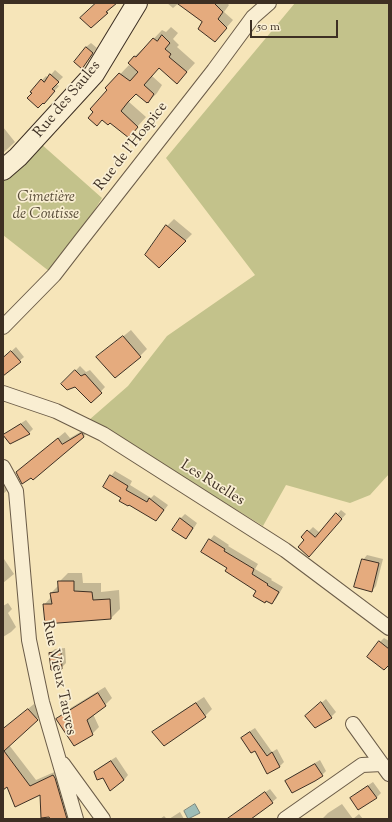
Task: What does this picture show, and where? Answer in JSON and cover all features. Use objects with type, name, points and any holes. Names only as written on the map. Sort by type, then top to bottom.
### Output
[{"type":"street","name":"Rue des Saules","points":[[3,170],[18,157],[94,74],[137,3]]},
{"type":"street","name":"Rue de l'Hospice","points":[[3,327],[54,275],[214,70],[253,17],[268,3]]},
{"type":"street","name":"Les Ruelles","points":[[3,393],[56,411],[103,434],[285,550],[389,628]]},
{"type":"street","name":"Rue Vieux Tauves","points":[[3,467],[16,491],[29,640],[42,702],[76,819]]},
{"type":"street","points":[[353,724],[385,769]]},
{"type":"street","name":"Rue Vieux Tauves","points":[[58,756],[103,819]]},
{"type":"street","points":[[285,819],[362,766],[385,769]]},
{"type":"green space","points":[[295,3],[389,3],[389,474],[370,495],[350,503],[286,485],[263,526],[89,420],[128,386],[167,336],[255,275],[166,158]]},
{"type":"green space","name":"Cimetière de Coutisse","points":[[40,143],[102,198],[54,275],[3,235],[3,175]]},
{"type":"water","points":[[195,804],[200,813],[188,819],[184,811]]},
{"type":"building","points":[[96,3],[117,3],[91,28],[80,18]]},
{"type":"building","points":[[177,3],[214,3],[223,12],[218,19],[227,28],[215,42],[198,29],[202,22]]},
{"type":"building","points":[[162,35],[170,43],[165,49],[171,54],[169,57],[187,72],[177,84],[159,68],[144,85],[154,94],[148,103],[136,94],[128,102],[121,111],[138,127],[129,138],[110,123],[108,125],[102,120],[97,126],[88,118],[93,112],[90,109],[107,90],[105,88],[119,73],[130,81],[138,72],[128,63],[134,56],[136,57],[153,38],[157,41]]},
{"type":"building","points":[[86,47],[93,53],[82,69],[74,62]]},
{"type":"building","points":[[50,74],[59,82],[52,89],[55,91],[44,104],[43,103],[38,108],[27,98],[41,79],[44,82]]},
{"type":"building","points":[[166,225],[186,241],[159,268],[145,255]]},
{"type":"building","points":[[123,336],[141,357],[115,378],[96,357]]},
{"type":"building","points":[[11,351],[21,362],[3,376],[3,358]]},
{"type":"building","points":[[75,370],[81,376],[85,374],[102,393],[91,403],[75,387],[67,390],[61,384]]},
{"type":"building","points":[[21,424],[30,434],[10,444],[3,435]]},
{"type":"building","points":[[82,433],[84,437],[33,480],[31,478],[22,484],[16,472],[58,438],[62,444]]},
{"type":"building","points":[[110,475],[128,486],[126,490],[147,502],[149,498],[164,510],[156,521],[129,505],[128,506],[119,501],[121,498],[103,487]]},
{"type":"building","points":[[336,513],[342,519],[309,557],[298,547],[304,540],[301,537],[307,530],[315,537]]},
{"type":"building","points":[[180,518],[193,528],[186,539],[172,530]]},
{"type":"building","points":[[209,539],[225,549],[224,551],[254,569],[252,574],[279,592],[272,604],[266,601],[265,603],[253,596],[256,591],[225,571],[227,568],[201,552]]},
{"type":"building","points":[[362,559],[379,563],[372,592],[354,587]]},
{"type":"building","points":[[58,581],[74,581],[74,591],[92,592],[93,600],[110,599],[111,619],[45,624],[43,604],[52,604],[50,593],[58,592]]},
{"type":"building","points":[[379,641],[389,649],[389,665],[384,670],[367,657]]},
{"type":"building","points":[[61,652],[62,669],[51,670],[49,653]]},
{"type":"building","points":[[98,693],[106,706],[87,720],[93,735],[74,746],[56,719]]},
{"type":"building","points":[[321,702],[332,718],[315,728],[305,716]]},
{"type":"building","points":[[196,703],[206,717],[164,746],[152,732]]},
{"type":"building","points":[[28,709],[38,720],[4,751],[30,786],[53,775],[67,819],[50,819],[49,817],[41,818],[40,795],[15,807],[7,787],[3,790],[3,729]]},
{"type":"building","points":[[250,732],[267,756],[272,752],[280,767],[267,774],[255,751],[251,753],[241,738]]},
{"type":"building","points":[[111,761],[124,780],[110,791],[103,778],[97,780],[94,772]]},
{"type":"building","points":[[315,764],[323,776],[292,793],[285,781]]},
{"type":"building","points":[[368,786],[377,798],[358,810],[350,798]]},
{"type":"building","points":[[265,792],[273,803],[251,819],[227,819]]}]
